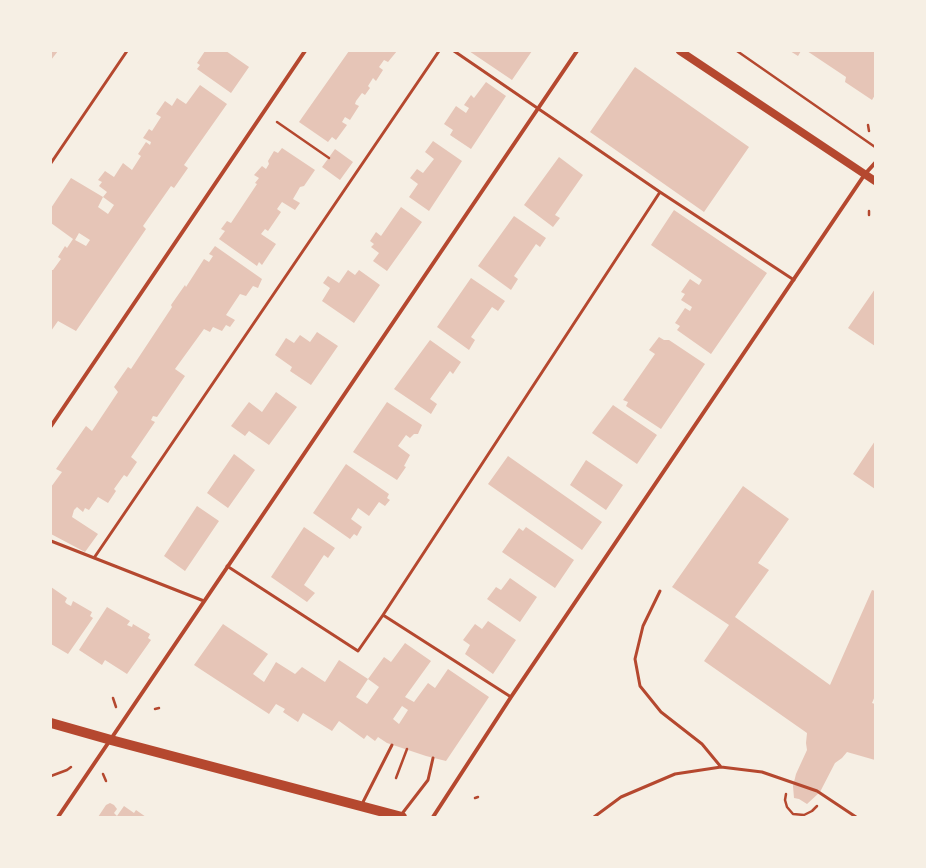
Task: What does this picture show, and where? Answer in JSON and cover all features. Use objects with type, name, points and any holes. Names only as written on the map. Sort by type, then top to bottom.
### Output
[{"type":"main road","points":[[680,51],[875,181]]},
{"type":"main road","points":[[51,723],[401,817]]},
{"type":"street","points":[[51,426],[305,51]]},
{"type":"street","points":[[58,817],[577,51]]},
{"type":"street","points":[[433,817],[511,697],[865,174],[875,163]]},
{"type":"lane","points":[[51,164],[127,51]]},
{"type":"lane","points":[[94,558],[439,51]]},
{"type":"lane","points":[[454,51],[660,192],[794,280]]},
{"type":"lane","points":[[227,566],[358,651],[660,192]]},
{"type":"lane","points":[[51,541],[204,601]]},
{"type":"lane","points":[[660,591],[643,626],[635,659],[640,686],[661,712],[702,744],[721,768]]},
{"type":"lane","points":[[383,615],[511,697]]},
{"type":"lane","points":[[361,806],[392,744]]},
{"type":"lane","points":[[401,817],[428,780],[433,758]]},
{"type":"lane","points":[[594,817],[621,797],[675,774],[721,768],[762,772],[817,791],[856,817]]},
{"type":"path","points":[[737,51],[875,147]]},
{"type":"path","points":[[277,122],[329,158]]},
{"type":"path","points":[[868,125],[869,131]]},
{"type":"path","points":[[112,698],[116,707]]},
{"type":"path","points":[[155,709],[159,708]]},
{"type":"path","points":[[396,778],[407,749]]},
{"type":"path","points":[[51,776],[71,767]]},
{"type":"path","points":[[103,773],[106,781]]},
{"type":"path","points":[[787,790],[785,800],[786,807],[792,816],[804,816],[812,811],[818,804]]},
{"type":"building","points":[[51,51],[58,51],[51,60]]},
{"type":"building","points":[[205,51],[226,51],[249,67],[231,93],[197,69],[200,65],[197,63]]},
{"type":"building","points":[[349,51],[397,51],[388,62],[384,60],[379,67],[383,70],[376,81],[373,78],[368,86],[370,88],[365,95],[362,93],[356,101],[355,104],[359,106],[350,120],[345,117],[342,122],[347,125],[336,140],[332,137],[328,142],[299,122]]},
{"type":"building","points":[[469,51],[532,51],[512,80]]},
{"type":"building","points":[[790,51],[801,51],[798,56]]},
{"type":"building","points":[[807,51],[875,51],[875,95],[872,100],[845,82],[846,77]]},
{"type":"building","points":[[635,67],[749,147],[704,212],[590,132]]},
{"type":"building","points":[[486,82],[506,96],[471,149],[450,135],[453,130],[444,124],[456,106],[466,113],[469,108],[464,105],[471,95],[474,98]]},
{"type":"building","points":[[200,85],[227,104],[184,165],[188,168],[174,188],[171,186],[143,226],[146,229],[76,331],[58,321],[51,331],[51,270],[53,270],[61,259],[58,257],[65,246],[67,248],[73,239],[51,223],[51,208],[71,178],[103,197],[107,192],[99,186],[102,182],[98,180],[105,171],[114,177],[123,163],[132,170],[141,156],[138,154],[146,142],[150,145],[151,142],[143,138],[149,129],[152,131],[161,117],[156,114],[165,101],[172,106],[177,98],[186,104]],"holes":[[[103,197],[114,205],[108,214],[98,207]],[[79,233],[90,240],[86,246],[75,240]]]},
{"type":"building","points":[[433,141],[462,161],[429,211],[409,197],[418,184],[410,178],[417,169],[423,173],[434,159],[425,152]]},
{"type":"building","points":[[282,148],[315,170],[304,186],[300,187],[293,199],[300,203],[295,210],[282,202],[277,209],[281,212],[268,231],[265,229],[261,234],[276,244],[262,265],[259,262],[257,266],[219,239],[225,231],[221,229],[227,221],[231,223],[257,184],[255,183],[259,178],[254,175],[262,166],[266,169],[269,164],[268,161],[274,151],[278,153]]},
{"type":"building","points":[[335,149],[353,162],[340,180],[322,167]]},
{"type":"building","points":[[559,157],[583,175],[555,215],[560,218],[553,227],[524,205]]},
{"type":"building","points":[[401,207],[422,222],[387,271],[373,261],[379,253],[371,247],[374,244],[370,241],[376,232],[381,236]]},
{"type":"building","points":[[674,210],[767,273],[711,354],[677,330],[680,326],[675,323],[685,308],[690,311],[692,307],[681,300],[685,294],[681,292],[690,279],[699,285],[702,280],[651,245]]},
{"type":"building","points":[[514,216],[546,238],[540,247],[536,244],[514,276],[518,279],[511,290],[478,266]]},
{"type":"building","points":[[215,246],[262,279],[258,288],[253,286],[246,296],[240,294],[226,315],[235,320],[230,327],[226,325],[222,331],[213,327],[210,332],[204,329],[175,369],[185,376],[157,417],[153,416],[151,420],[155,422],[131,457],[137,462],[127,477],[124,475],[114,489],[116,491],[108,503],[98,497],[89,510],[85,508],[83,512],[77,507],[74,510],[72,517],[98,534],[85,552],[51,534],[51,487],[62,472],[56,469],[86,426],[92,431],[118,392],[114,387],[128,367],[131,369],[172,307],[171,305],[185,285],[186,287],[204,259],[209,262],[213,256],[209,254]]},
{"type":"building","points":[[348,270],[355,275],[359,270],[380,285],[354,323],[322,301],[330,288],[323,283],[328,276],[339,283]]},
{"type":"building","points":[[471,278],[505,301],[498,311],[492,307],[471,337],[475,340],[469,350],[437,327]]},
{"type":"building","points":[[875,289],[875,346],[848,328]]},
{"type":"building","points":[[317,332],[338,346],[311,385],[290,371],[292,367],[275,355],[286,338],[294,343],[300,335],[310,342]]},
{"type":"building","points":[[659,337],[664,340],[669,340],[705,364],[661,429],[626,406],[628,402],[623,400],[655,354],[649,350]]},
{"type":"building","points":[[430,340],[461,362],[453,374],[450,371],[430,399],[437,404],[431,414],[394,389]]},
{"type":"building","points":[[276,392],[297,407],[269,445],[249,431],[245,436],[231,426],[249,402],[262,412]]},
{"type":"building","points":[[387,402],[422,425],[418,434],[414,434],[410,438],[406,435],[398,446],[410,455],[404,466],[406,467],[397,480],[353,452]]},
{"type":"building","points":[[613,405],[657,435],[637,464],[592,433]]},
{"type":"building","points":[[875,441],[875,489],[853,474]]},
{"type":"building","points":[[234,454],[255,470],[228,508],[207,493]]},
{"type":"building","points":[[508,456],[602,522],[582,550],[488,484]]},
{"type":"building","points":[[586,460],[623,485],[606,510],[570,485]]},
{"type":"building","points":[[346,464],[389,494],[387,498],[390,500],[385,506],[379,502],[369,516],[358,508],[351,519],[362,527],[357,536],[354,534],[350,539],[313,513]]},
{"type":"building","points":[[743,486],[789,519],[758,563],[769,570],[735,617],[830,685],[872,590],[875,591],[875,696],[872,703],[875,704],[875,760],[847,752],[835,763],[820,792],[807,804],[794,798],[793,786],[796,774],[807,750],[807,733],[704,661],[729,625],[672,587]]},
{"type":"building","points":[[197,506],[219,521],[185,571],[164,556]]},
{"type":"building","points":[[304,527],[335,548],[328,558],[324,555],[304,585],[315,593],[307,602],[271,577]]},
{"type":"building","points":[[526,527],[574,560],[555,588],[502,552],[519,528],[523,531]]},
{"type":"building","points":[[510,578],[537,597],[520,622],[487,599],[496,587],[501,590]]},
{"type":"building","points":[[51,587],[67,598],[65,602],[67,604],[71,606],[73,601],[92,612],[90,616],[93,618],[68,654],[51,644]]},
{"type":"building","points":[[107,607],[130,621],[127,625],[132,627],[133,624],[150,634],[148,638],[151,640],[127,674],[105,660],[102,665],[79,650]]},
{"type":"building","points":[[488,621],[516,640],[493,674],[465,654],[470,645],[463,640],[475,624],[482,629]]},
{"type":"building","points":[[223,624],[268,654],[253,674],[264,682],[276,662],[295,674],[302,667],[325,682],[339,660],[368,679],[384,657],[391,662],[405,643],[431,661],[405,697],[414,702],[428,683],[435,688],[448,669],[489,697],[446,761],[387,743],[378,737],[375,741],[367,735],[364,739],[339,721],[332,731],[303,713],[298,722],[283,712],[285,709],[276,704],[269,714],[194,665]],"holes":[[[368,679],[379,687],[367,704],[356,697]],[[402,706],[408,710],[399,724],[393,719]]]},
{"type":"building","points":[[110,803],[117,809],[114,813],[117,816],[124,806],[134,813],[136,810],[146,817],[98,817],[106,805]]}]
